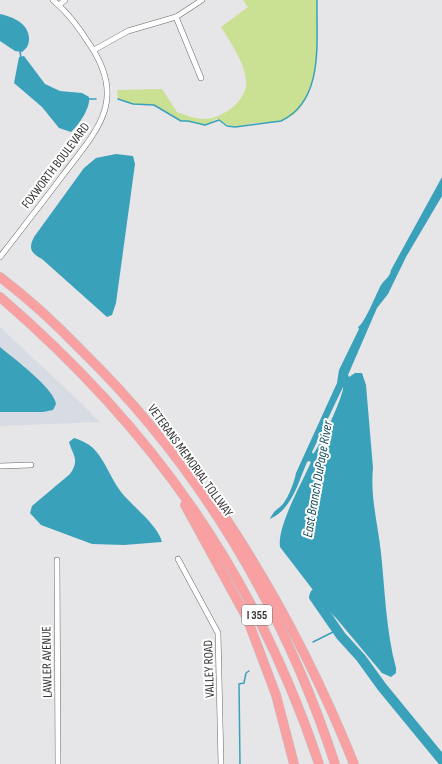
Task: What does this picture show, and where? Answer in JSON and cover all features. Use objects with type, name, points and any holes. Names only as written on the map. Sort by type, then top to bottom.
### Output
[{"type":"highway","name":"VETERANS MEMORIAL TOLLWAY","points":[[4,280],[59,328],[121,390],[159,435],[210,503],[252,572],[278,622],[306,682],[335,764]]},
{"type":"highway","name":"VETERANS MEMORIAL TOLLWAY","points":[[0,297],[49,340],[106,398],[141,438],[212,536],[263,627],[301,713],[318,764]]},
{"type":"highway","points":[[172,479],[247,618],[276,695],[294,764]]},
{"type":"highway","points":[[210,503],[223,513],[258,568],[274,597],[338,726],[354,764]]},
{"type":"street","name":"FOXWORTH BOULEVARD","points":[[0,257],[86,145],[100,124],[106,104],[106,79],[103,68],[94,50],[74,21],[60,5],[53,0]]},
{"type":"street","points":[[60,5],[65,0]]},
{"type":"street","points":[[94,50],[128,31],[176,17],[202,0]]},
{"type":"street","points":[[176,17],[201,78]]},
{"type":"street","points":[[0,466],[31,465]]},
{"type":"street","name":"VALLEY ROAD","points":[[178,559],[218,634],[221,764]]},
{"type":"street","name":"LAWLER AVENUE","points":[[57,560],[58,764]]},
{"type":"shaded area","points":[[0,327],[83,405],[100,422],[0,426]]},
{"type":"green space","points":[[243,0],[317,0],[317,50],[315,69],[311,87],[304,102],[295,114],[281,121],[275,122],[231,126],[216,119],[205,125],[181,121],[154,105],[133,104],[118,99],[117,90],[162,89],[177,112],[201,119],[219,116],[233,107],[243,94],[246,87],[246,79],[242,65],[233,45],[221,27],[248,7]]},
{"type":"water","points":[[0,14],[15,19],[26,28],[29,43],[22,52],[15,51],[0,41]]},
{"type":"water","points":[[24,56],[45,84],[60,91],[82,93],[89,97],[88,106],[84,116],[71,132],[59,128],[42,107],[14,83],[19,57]]},
{"type":"water","points":[[116,154],[133,156],[135,164],[116,303],[112,315],[107,317],[42,259],[35,255],[31,245],[34,237],[84,168],[96,158]]},
{"type":"water","points":[[442,177],[442,196],[406,257],[388,294],[377,308],[348,375],[349,377],[355,373],[362,373],[366,385],[373,468],[373,500],[381,553],[388,625],[396,668],[396,673],[391,677],[382,673],[328,610],[314,604],[315,596],[313,590],[280,547],[280,538],[286,516],[311,462],[307,462],[297,487],[284,509],[278,515],[270,519],[274,512],[283,504],[293,485],[296,473],[337,383],[339,370],[359,329],[358,327],[364,320],[381,285],[391,270]],"holes":[[[343,387],[343,391],[331,421],[313,454],[312,452]]]},
{"type":"water","points":[[0,347],[41,382],[54,397],[56,404],[53,410],[43,412],[0,412]]},
{"type":"water","points":[[74,438],[93,448],[105,464],[121,492],[150,522],[160,536],[162,542],[124,545],[92,544],[41,525],[30,513],[32,506],[70,474],[73,469],[75,465],[75,458],[69,442]]},
{"type":"waterway","points":[[118,99],[133,104],[154,105],[181,121],[205,125],[219,120],[227,126],[235,127],[281,121],[295,111],[305,99],[311,84],[317,51],[317,0]]},
{"type":"waterway","points":[[20,52],[21,57]]},
{"type":"waterway","points":[[89,99],[96,99]]},
{"type":"waterway","name":"East Branch DuPage River","points":[[315,594],[314,597],[341,636],[361,658],[382,687],[442,760]]},
{"type":"waterway","points":[[313,642],[337,630]]},
{"type":"waterway","points":[[240,764],[239,684],[244,683],[246,673],[249,671]]}]
